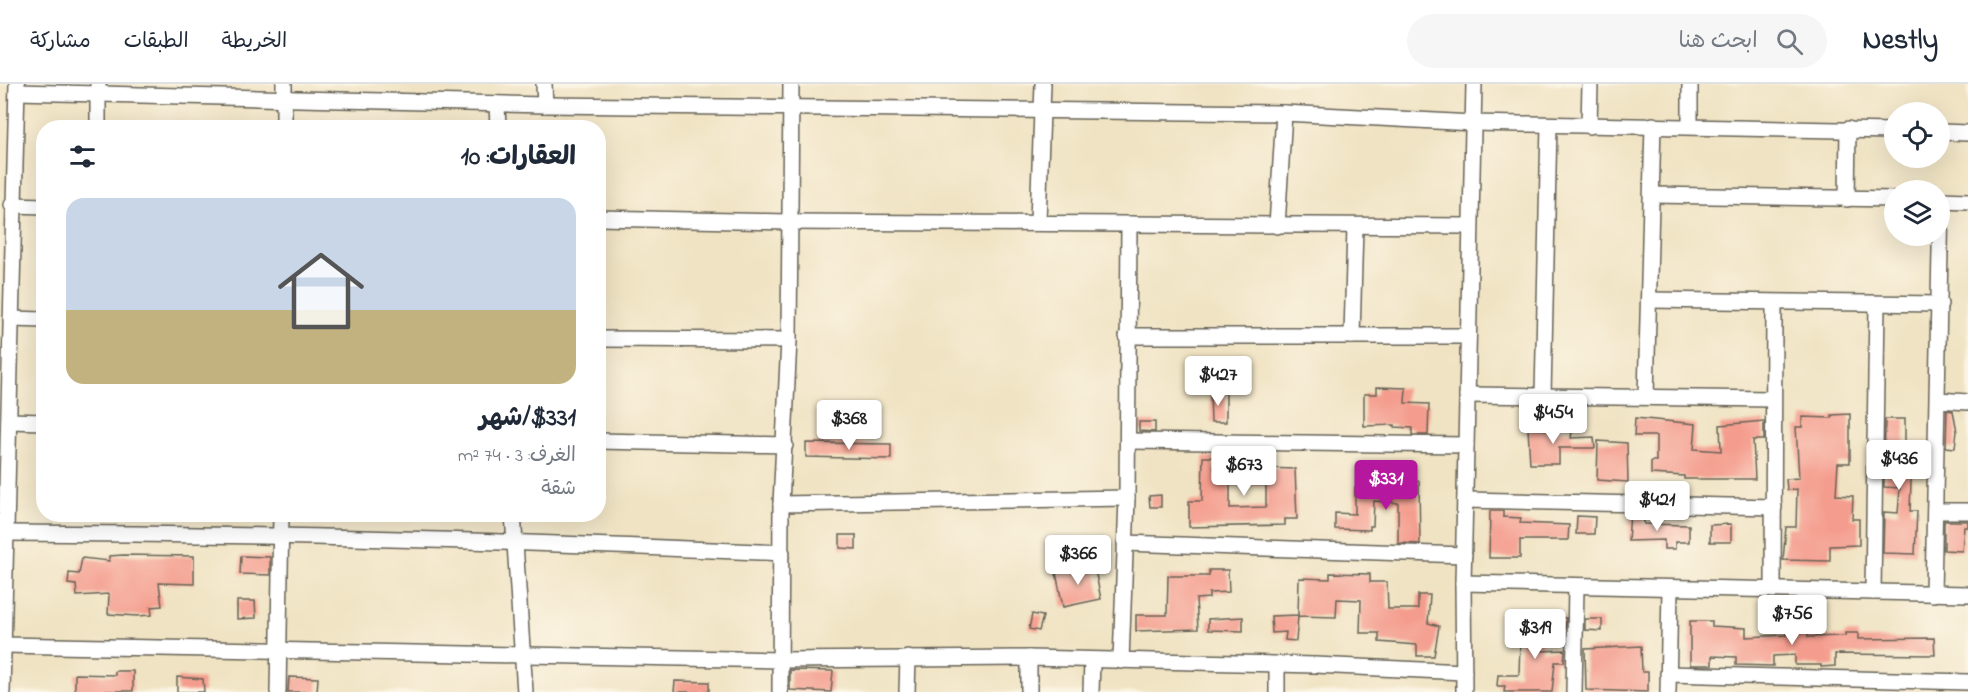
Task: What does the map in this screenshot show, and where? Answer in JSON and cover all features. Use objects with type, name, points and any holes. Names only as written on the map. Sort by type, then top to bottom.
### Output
[{"type":"street","points":[[284,84],[284,120]]},
{"type":"street","points":[[544,84],[545,105]]},
{"type":"street","points":[[780,692],[781,504],[789,340],[788,222],[791,84]]},
{"type":"street","points":[[1038,221],[1043,84]]},
{"type":"street","points":[[1464,692],[1463,583],[1474,84]]},
{"type":"street","points":[[1589,126],[1590,84]]},
{"type":"street","points":[[1690,84],[1690,126]]},
{"type":"street","points":[[2,692],[2,627],[7,533],[3,503],[9,421],[5,373],[11,319],[6,244],[12,206],[8,116],[17,88],[98,89],[283,100],[545,105],[1043,108],[1284,113],[1473,123],[1884,131]]},
{"type":"street","points":[[98,89],[98,120]]},
{"type":"street","points":[[497,104],[498,120]]},
{"type":"street","points":[[1277,226],[1284,113]]},
{"type":"street","points":[[1543,395],[1549,125]]},
{"type":"street","points":[[1646,396],[1653,125]]},
{"type":"street","points":[[1847,199],[1848,129]]},
{"type":"street","points":[[1950,132],[1968,133]]},
{"type":"street","points":[[1652,195],[1884,199]]},
{"type":"street","points":[[1950,200],[1968,201]]},
{"type":"street","points":[[12,206],[36,206]]},
{"type":"street","points":[[606,218],[788,222],[1038,221],[1277,226],[1470,226]]},
{"type":"street","points":[[1121,661],[1127,498],[1130,224]]},
{"type":"street","points":[[1352,336],[1355,226]]},
{"type":"street","points":[[1933,594],[1940,246]]},
{"type":"street","points":[[1650,300],[1774,304],[1940,304]]},
{"type":"street","points":[[1773,590],[1774,304]]},
{"type":"street","points":[[1873,592],[1877,304]]},
{"type":"street","points":[[11,319],[36,320]]},
{"type":"street","points":[[1127,336],[1468,336]]},
{"type":"street","points":[[606,339],[789,340]]},
{"type":"street","points":[[1467,394],[1773,399]]},
{"type":"street","points":[[1938,400],[1968,402]]},
{"type":"street","points":[[9,421],[36,422]]},
{"type":"street","points":[[606,441],[785,445]]},
{"type":"street","points":[[1128,441],[1466,445]]},
{"type":"street","points":[[781,504],[1127,498]]},
{"type":"street","points":[[1465,500],[1774,507]]},
{"type":"street","points":[[1935,511],[1968,511]]},
{"type":"street","points":[[278,692],[281,522]]},
{"type":"street","points":[[514,522],[525,692]]},
{"type":"street","points":[[7,533],[281,535],[782,553]]},
{"type":"street","points":[[1125,543],[1464,555]]},
{"type":"street","points":[[1463,583],[1968,594]]},
{"type":"street","points":[[1574,692],[1576,587]]},
{"type":"street","points":[[1668,692],[1670,589]]},
{"type":"street","points":[[3,645],[781,660],[1029,658],[1277,664],[1464,672]]},
{"type":"street","points":[[907,692],[908,658]]},
{"type":"street","points":[[1029,658],[1029,692]]},
{"type":"street","points":[[1091,692],[1092,661]]},
{"type":"street","points":[[1276,692],[1277,664]]},
{"type":"street","points":[[1668,674],[1821,685],[1968,682]]},
{"type":"building","points":[[1377,387],[1406,388],[1405,403],[1429,404],[1428,435],[1412,435],[1412,428],[1395,427],[1395,425],[1364,426],[1364,394],[1377,394]]},
{"type":"building","points":[[1210,393],[1226,393],[1226,422],[1211,422]]},
{"type":"building","points":[[1947,410],[1953,411],[1957,431],[1955,448],[1946,447]]},
{"type":"building","points":[[1850,414],[1850,463],[1838,463],[1836,495],[1853,496],[1852,519],[1859,519],[1859,545],[1830,546],[1830,561],[1783,560],[1786,527],[1796,527],[1797,489],[1787,490],[1786,479],[1799,478],[1796,427],[1802,427],[1802,417],[1832,418],[1832,415]]},
{"type":"building","points":[[1635,418],[1696,424],[1694,449],[1721,451],[1720,425],[1764,421],[1764,440],[1753,440],[1755,479],[1684,479],[1684,476],[1651,474],[1651,461],[1656,461],[1656,436],[1634,436]]},
{"type":"building","points":[[1885,419],[1905,419],[1905,453],[1912,453],[1910,511],[1917,511],[1915,554],[1883,553],[1884,512],[1898,513],[1900,488],[1884,487]]},
{"type":"building","points":[[1139,422],[1155,422],[1155,432],[1139,431]]},
{"type":"building","points":[[1528,428],[1572,432],[1571,438],[1594,437],[1595,448],[1559,448],[1559,464],[1530,464]]},
{"type":"building","points":[[1598,441],[1627,443],[1628,482],[1597,480]]},
{"type":"building","points":[[806,443],[891,444],[891,459],[806,457]]},
{"type":"building","points":[[1203,457],[1214,457],[1214,469],[1237,470],[1237,467],[1295,469],[1297,519],[1285,519],[1285,525],[1189,527],[1189,501],[1202,501]],"holes":[[[1230,485],[1266,485],[1266,507],[1230,508]]]},
{"type":"building","points":[[1406,481],[1419,481],[1420,544],[1398,543],[1398,503],[1374,501],[1373,526],[1370,526],[1370,530],[1335,529],[1335,513],[1355,514],[1355,487],[1405,492]]},
{"type":"building","points":[[1161,495],[1161,507],[1150,507],[1149,496]]},
{"type":"building","points":[[1490,511],[1503,511],[1503,517],[1521,518],[1520,523],[1569,525],[1568,540],[1520,540],[1520,558],[1489,558]]},
{"type":"building","points":[[1630,513],[1644,514],[1644,524],[1689,525],[1689,542],[1675,542],[1675,549],[1664,549],[1664,540],[1628,541]]},
{"type":"building","points":[[1577,516],[1595,517],[1594,534],[1576,534]]},
{"type":"building","points":[[1944,521],[1968,521],[1968,527],[1964,527],[1962,551],[1944,550]]},
{"type":"building","points":[[1731,524],[1731,542],[1710,542],[1710,525]]},
{"type":"building","points":[[840,535],[856,535],[856,549],[840,548]]},
{"type":"building","points":[[109,556],[194,556],[194,584],[159,583],[162,606],[151,607],[152,615],[137,616],[108,614],[109,594],[77,596],[76,585],[68,584],[69,573],[79,574],[82,558],[109,561]]},
{"type":"building","points":[[241,556],[270,557],[270,575],[240,574]]},
{"type":"building","points":[[1094,565],[1101,599],[1063,607],[1056,573]]},
{"type":"building","points":[[1209,570],[1228,570],[1229,592],[1209,593],[1209,598],[1196,599],[1198,629],[1136,631],[1136,615],[1167,615],[1168,576],[1209,576]]},
{"type":"building","points":[[1330,573],[1370,574],[1370,582],[1387,582],[1388,609],[1418,609],[1418,595],[1430,595],[1428,623],[1439,626],[1434,656],[1417,656],[1417,645],[1379,642],[1379,633],[1360,633],[1361,600],[1337,599],[1336,617],[1298,616],[1296,641],[1285,640],[1286,632],[1272,633],[1271,616],[1298,615],[1299,578],[1330,579]]},
{"type":"building","points":[[237,601],[255,601],[256,618],[237,619]]},
{"type":"building","points":[[1032,614],[1043,616],[1039,631],[1029,629]]},
{"type":"building","points":[[1243,617],[1243,631],[1208,630],[1208,619]]},
{"type":"building","points":[[1528,618],[1566,618],[1565,629],[1542,629],[1542,651],[1565,650],[1564,662],[1555,662],[1552,692],[1504,692],[1505,686],[1497,686],[1498,675],[1519,675],[1520,641],[1529,640]]},
{"type":"building","points":[[1585,619],[1602,619],[1602,631],[1585,630]]},
{"type":"building","points":[[1690,621],[1712,621],[1712,626],[1746,628],[1746,637],[1787,635],[1787,627],[1808,626],[1808,637],[1845,636],[1845,633],[1858,633],[1858,639],[1934,638],[1935,655],[1835,654],[1835,666],[1821,667],[1821,665],[1795,665],[1795,655],[1773,656],[1773,666],[1736,665],[1736,657],[1712,656],[1712,665],[1690,665]]},
{"type":"building","points":[[1641,646],[1642,672],[1648,672],[1648,692],[1586,690],[1585,649]]},
{"type":"building","points":[[790,670],[833,671],[831,692],[790,690]]},
{"type":"building","points":[[115,671],[133,671],[133,691],[75,691],[75,674],[115,675]]},
{"type":"building","points":[[177,677],[203,679],[204,692],[177,692]]},
{"type":"building","points":[[289,677],[318,678],[317,692],[288,692]]},
{"type":"building","points":[[675,681],[709,682],[709,692],[674,692]]}]
